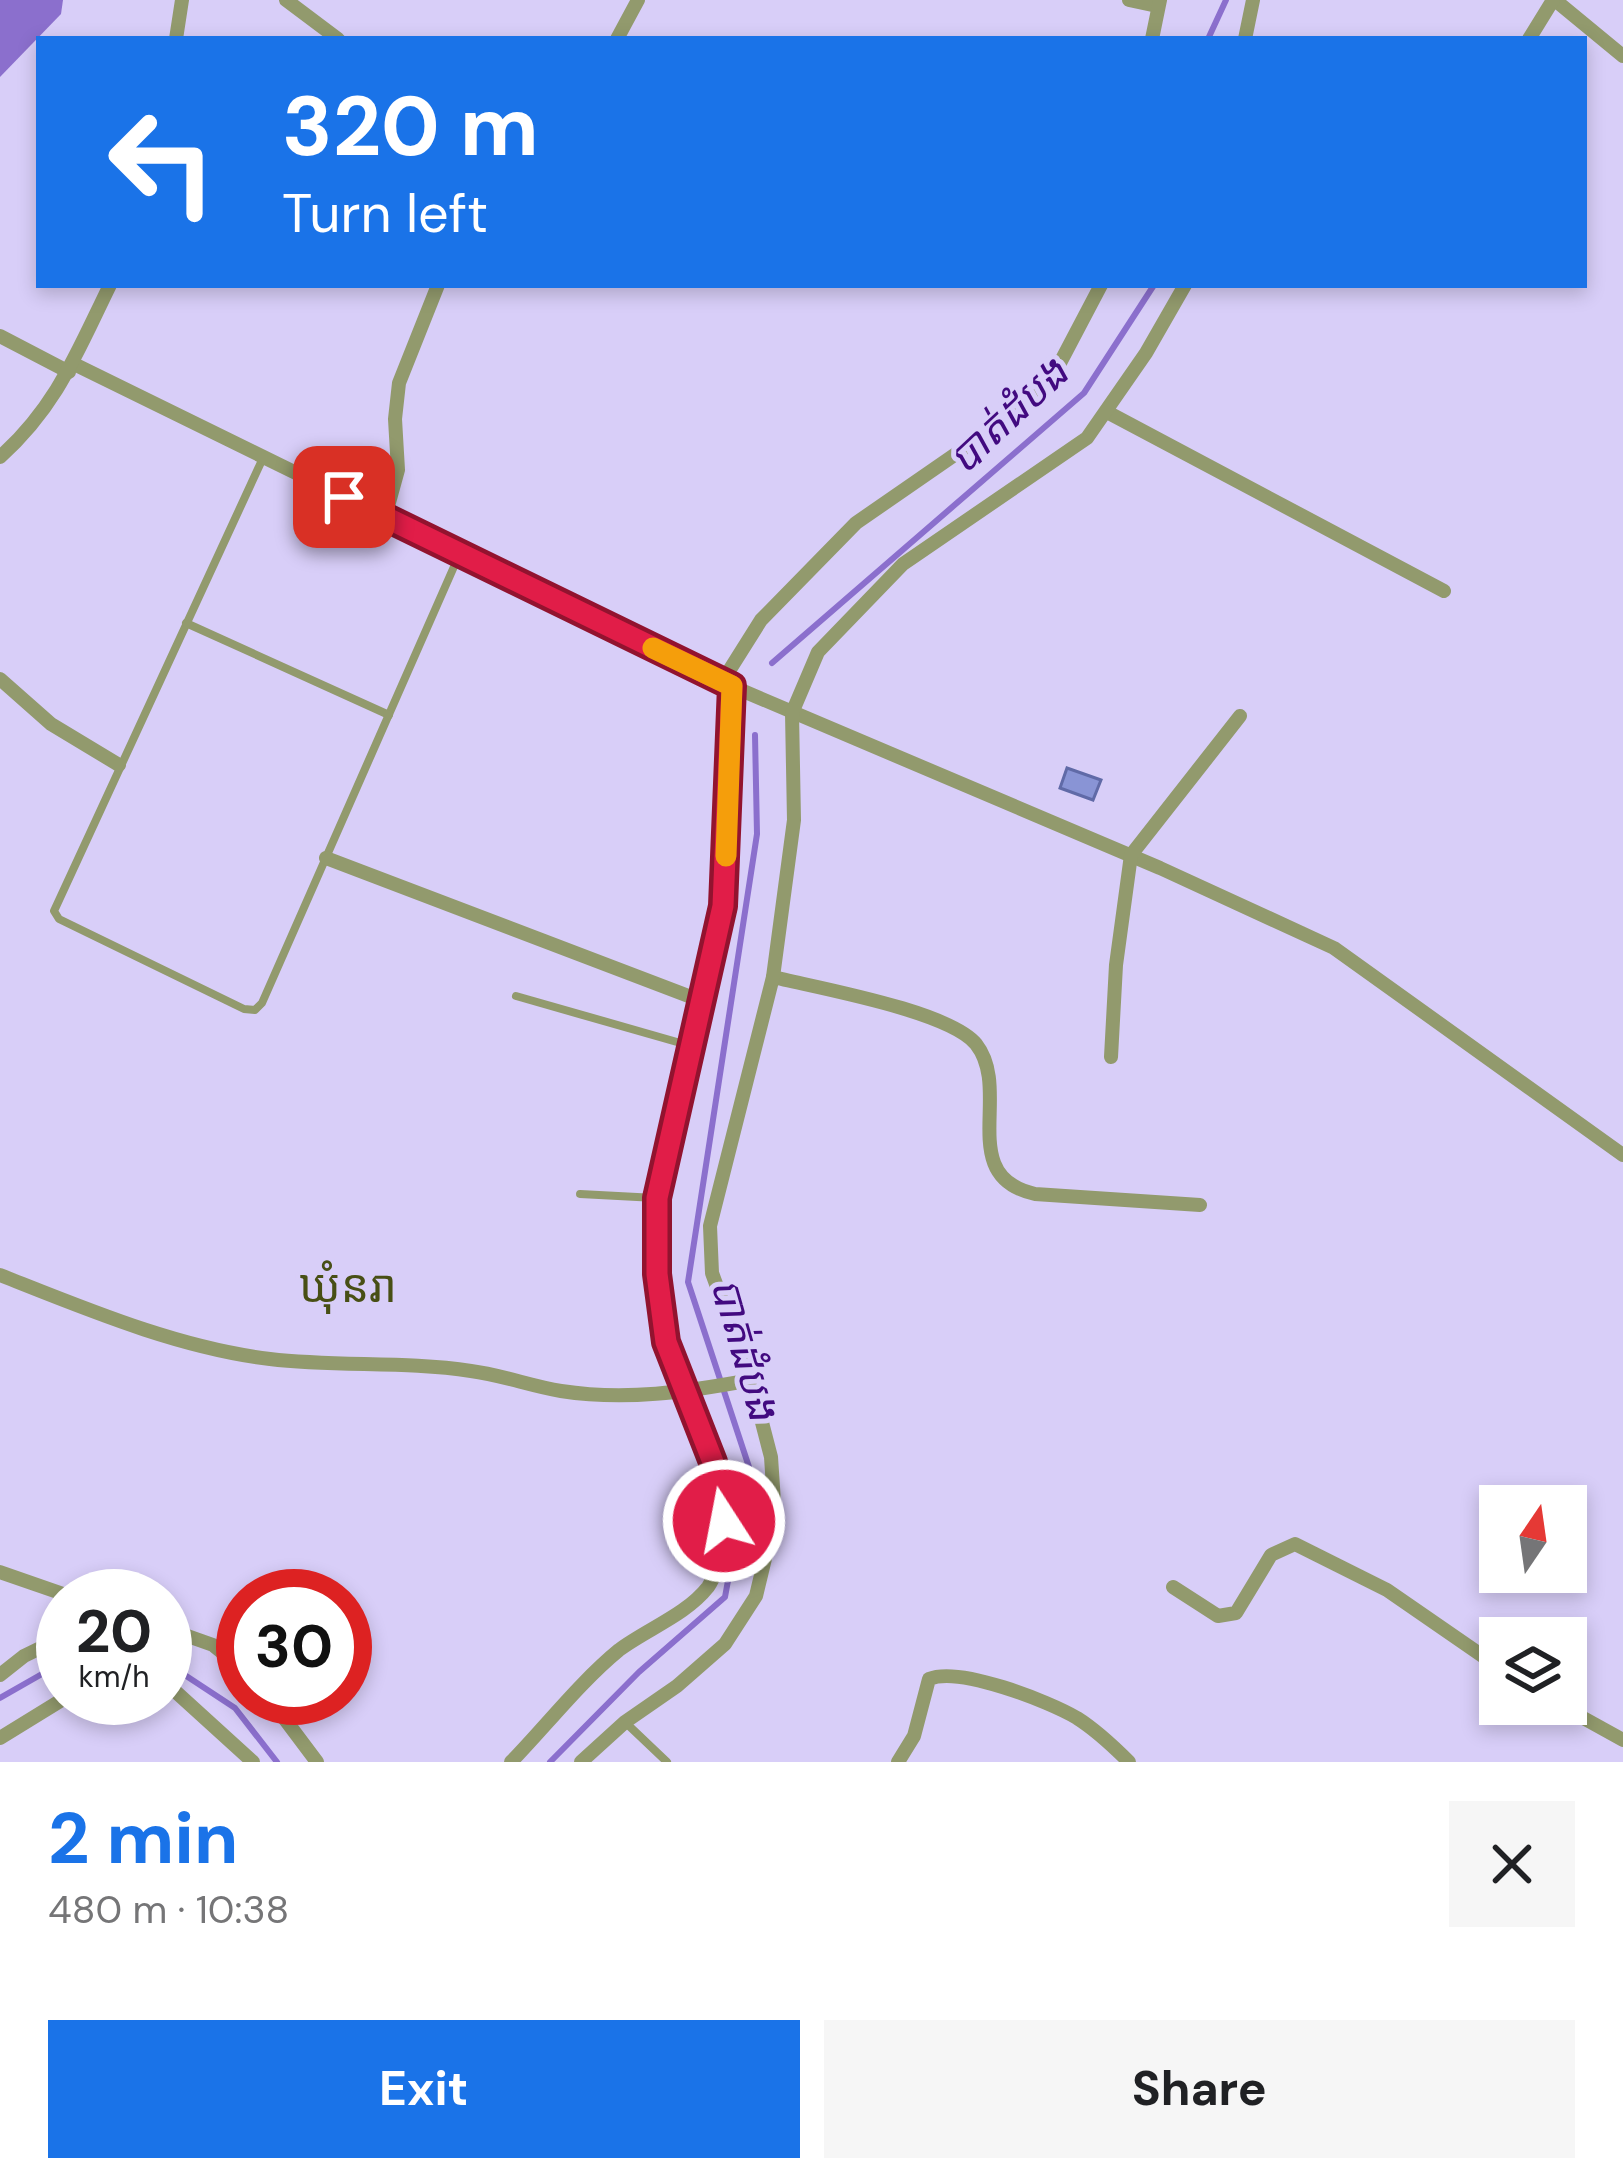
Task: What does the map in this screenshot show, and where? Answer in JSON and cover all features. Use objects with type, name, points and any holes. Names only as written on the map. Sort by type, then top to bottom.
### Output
[{"type":"street","points":[[176,36],[182,0]]},
{"type":"street","points":[[286,0],[334,36]]},
{"type":"street","points":[[619,36],[638,0]]},
{"type":"street","points":[[1130,0],[1158,3],[1152,36]]},
{"type":"street","points":[[1246,36],[1253,0]]},
{"type":"street","points":[[1531,36],[1554,0],[1623,56]]},
{"type":"street","points":[[0,457],[50,403],[72,368],[108,288]]},
{"type":"street","points":[[385,517],[398,470],[394,419],[399,383],[437,288]]},
{"type":"street","points":[[511,1762],[617,1652],[699,1597],[712,1582],[724,1521],[713,1462],[666,1342],[657,1274],[657,1198],[723,906],[727,684],[761,620],[856,523],[1043,389],[1099,288]]},
{"type":"street","points":[[582,1762],[725,1644],[756,1596],[774,1502],[771,1457],[751,1380],[712,1273],[710,1226],[773,977],[794,820],[792,713],[818,652],[903,564],[1087,438],[1184,288]]},
{"type":"street","points":[[0,336],[263,457],[727,684],[1131,855],[1334,948],[1623,1155]]},
{"type":"street","points":[[1107,412],[1444,591]]},
{"type":"street","points":[[0,680],[51,724],[119,766]]},
{"type":"street","points":[[1112,1057],[1115,965],[1131,855],[1240,716]]},
{"type":"street","points":[[326,858],[699,1000]]},
{"type":"street","points":[[773,977],[896,1007],[968,1037],[988,1070],[988,1127],[997,1172],[1013,1189],[1200,1205]]},
{"type":"street","points":[[0,1275],[152,1330],[266,1359],[473,1371],[601,1396],[686,1392],[751,1380]]},
{"type":"street","points":[[1173,1587],[1218,1616],[1236,1613],[1271,1555],[1295,1544],[1388,1590],[1479,1653]]},
{"type":"street","points":[[0,1572],[36,1585]]},
{"type":"street","points":[[0,1675],[36,1650]]},
{"type":"street","points":[[898,1762],[914,1736],[929,1679],[939,1675],[979,1682],[1076,1718],[1129,1762]]},
{"type":"street","points":[[192,1706],[254,1762]]},
{"type":"street","points":[[0,1738],[36,1716]]},
{"type":"street","points":[[1587,1720],[1623,1739]]},
{"type":"street","points":[[289,1725],[317,1762]]},
{"type":"lane","points":[[263,457],[54,911],[59,919],[244,1009],[256,1010],[460,554]]},
{"type":"lane","points":[[186,623],[388,715]]},
{"type":"lane","points":[[516,996],[691,1046]]},
{"type":"lane","points":[[580,1193],[657,1198]]},
{"type":"lane","points":[[625,1722],[667,1762]]},
{"type":"shaded area","points":[[0,0],[63,0],[61,14],[0,77]]},
{"type":"building","points":[[1067,768],[1101,780],[1093,800],[1060,788]]},
{"type":"waterway","name":"បាត់ដំបង","points":[[1209,36],[1226,0]]},
{"type":"waterway","name":"បាត់ដំបង","points":[[772,663],[1084,393],[1152,288]]},
{"type":"waterway","name":"បាត់ដំបង","points":[[550,1762],[639,1672],[725,1597],[749,1467],[688,1282],[757,834],[755,735]]},
{"type":"waterway","name":"បាត់ដំបង","points":[[0,1698],[36,1677]]},
{"type":"waterway","name":"បាត់ដំបង","points":[[192,1680],[235,1708],[277,1762]]},
{"type":"slow traffic","points":[[653,648],[732,686],[726,856]]},
{"type":"district","name":"ឃុំនរា","points":[[348,1286]]},
{"type":"route","points":[[344,497],[732,686],[723,906],[657,1198],[656,1229],[666,1342],[713,1462],[724,1521]]}]
